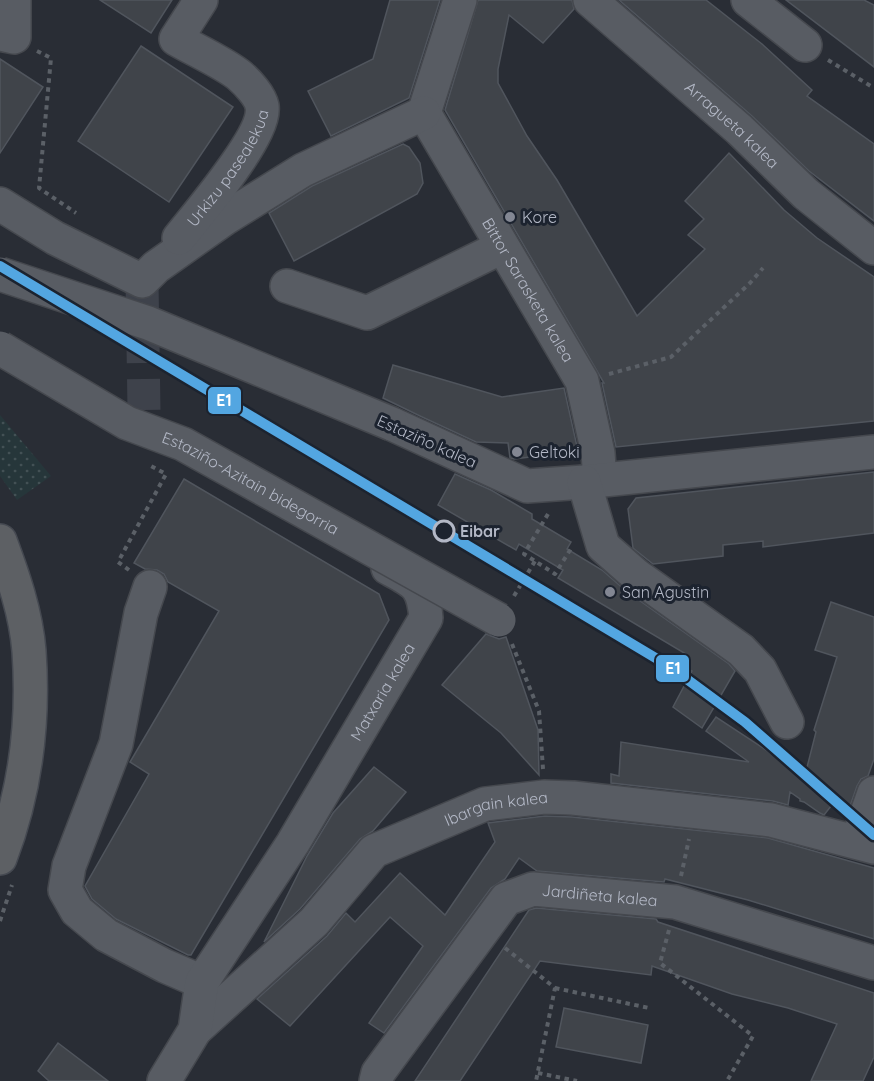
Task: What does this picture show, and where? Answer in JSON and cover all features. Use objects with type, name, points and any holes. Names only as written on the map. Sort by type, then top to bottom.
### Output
[{"type":"highway","points":[[0,541],[29,650],[29,724],[21,792],[0,858]]},
{"type":"street","points":[[0,34],[14,37],[14,0]]},
{"type":"street","name":"Urkizu pasealekua","points":[[149,274],[247,149],[261,120],[262,106],[240,76],[176,39],[201,0]]},
{"type":"street","points":[[0,204],[55,237],[149,274],[224,219],[303,170],[424,113],[460,0]]},
{"type":"street","name":"Arragueta kalea","points":[[590,0],[731,123],[806,194],[874,248]]},
{"type":"street","points":[[748,0],[806,45]]},
{"type":"street","name":"Bittor Sarasketa kalea","points":[[424,113],[582,381],[598,453],[592,481],[603,546],[637,576],[741,650],[760,670],[787,722]]},
{"type":"street","points":[[287,286],[367,313],[502,248]]},
{"type":"street","name":"Estaziño kalea","points":[[0,274],[148,323],[392,424],[527,486],[874,452]]},
{"type":"street","name":"Estaziño-Azitain bidegorria","points":[[0,348],[127,423],[183,444],[504,627]]},
{"type":"street","name":"Matxaria kalea","points":[[144,410],[153,435],[168,449],[416,583],[425,601],[426,618],[293,843],[202,982],[195,1030],[164,1081]]},
{"type":"street","points":[[150,587],[141,613],[116,744],[69,866],[65,890],[77,911],[106,935],[165,966],[202,982]]},
{"type":"street","points":[[866,844],[874,793]]},
{"type":"street","name":"Ibargain kalea","points":[[195,1030],[314,922],[374,851],[485,804],[544,797],[696,812],[771,820],[866,844]]},
{"type":"street","name":"Jardiñeta kalea","points":[[376,1081],[378,1073],[506,899],[533,889],[672,914],[874,963]]},
{"type":"path","points":[[36,40],[36,51],[51,57],[39,188],[82,217]]},
{"type":"path","points":[[806,45],[874,88]]},
{"type":"path","points":[[612,373],[671,357],[750,284],[763,268]]},
{"type":"path","points":[[118,562],[166,474],[148,464]]},
{"type":"path","points":[[531,544],[524,554],[555,574],[573,545]]},
{"type":"path","points":[[535,561],[504,627],[539,711],[544,797]]},
{"type":"path","points":[[696,812],[660,963],[753,1036],[727,1081]]},
{"type":"path","points":[[483,930],[555,988],[650,1008]]},
{"type":"path","points":[[536,1081],[555,988]]},
{"type":"path","points":[[538,1073],[577,1081]]},
{"type":"shaded area","points":[[0,415],[51,476],[17,500],[0,476]]},
{"type":"building","points":[[100,0],[172,0],[151,33]]},
{"type":"building","points":[[390,0],[440,0],[409,98],[331,136],[308,91],[373,59]]},
{"type":"building","points":[[478,0],[572,0],[574,9],[543,43],[509,15],[498,69],[498,83],[527,136],[557,180],[637,316],[705,249],[688,235],[704,219],[685,201],[729,153],[784,210],[817,238],[874,277],[874,421],[616,447],[602,383],[604,383],[445,110]]},
{"type":"building","points":[[619,0],[706,0],[762,44],[812,90],[807,96],[874,144],[874,221],[809,171],[752,116]]},
{"type":"building","points":[[786,0],[864,0],[874,5],[874,67]]},
{"type":"building","points":[[141,46],[233,107],[169,202],[78,141]]},
{"type":"building","points":[[0,59],[43,87],[0,153]]},
{"type":"building","points":[[403,144],[409,147],[420,163],[423,183],[417,194],[294,261],[269,213],[312,186]]},
{"type":"building","points":[[393,365],[502,397],[564,388],[578,451],[510,458],[508,443],[476,442],[383,398]]},
{"type":"building","points":[[874,472],[874,533],[763,547],[763,541],[723,545],[723,556],[653,564],[633,548],[628,509],[636,498]]},
{"type":"building","points":[[455,474],[491,490],[532,514],[532,519],[571,542],[567,549],[602,570],[626,591],[729,664],[735,671],[702,728],[673,707],[692,671],[680,664],[686,654],[558,578],[563,570],[519,544],[516,550],[438,505]]},
{"type":"building","points":[[184,479],[379,594],[389,620],[191,955],[116,919],[92,899],[85,886],[149,774],[130,762],[219,611],[168,582],[164,574],[157,570],[145,569],[134,563]]},
{"type":"building","points":[[831,602],[874,617],[874,759],[868,776],[861,779],[857,786],[849,809],[831,806],[824,815],[800,801],[790,792],[788,805],[773,801],[611,783],[611,774],[619,776],[621,742],[749,762],[706,731],[716,717],[766,750],[804,779],[816,732],[814,730],[837,657],[815,650]]},
{"type":"building","points":[[486,634],[499,639],[506,637],[538,730],[539,775],[501,733],[442,685]]},
{"type":"building","points":[[374,767],[406,792],[373,831],[360,839],[300,909],[264,942],[307,856],[333,813]]},
{"type":"building","points":[[545,816],[768,838],[874,868],[874,939],[748,900],[665,879],[664,882],[537,871],[519,858],[505,879],[491,888],[384,1033],[369,1023],[423,946],[390,917],[290,1026],[257,999],[327,936],[346,913],[355,922],[400,873],[445,915],[495,842],[488,823]]},
{"type":"building","points":[[536,908],[656,919],[658,922],[874,993],[874,1057],[863,1081],[811,1081],[837,1024],[788,1008],[732,994],[652,966],[651,975],[540,961],[460,1081],[415,1081],[529,910]]},
{"type":"building","points":[[564,1008],[648,1025],[641,1063],[556,1047]]},
{"type":"building","points":[[58,1043],[108,1081],[49,1081],[38,1071]]},
{"type":"tunnel","points":[[142,281],[144,410]]},
{"type":"transit line","name":"E1","points":[[0,266],[669,666],[745,722],[874,835]]},
{"type":"place","name":"Kore","points":[[510,217]]},
{"type":"place","name":"Geltoki","points":[[517,452]]},
{"type":"place","name":"Eibar","points":[[444,531]]},
{"type":"place","name":"San Agustin","points":[[610,592]]}]
